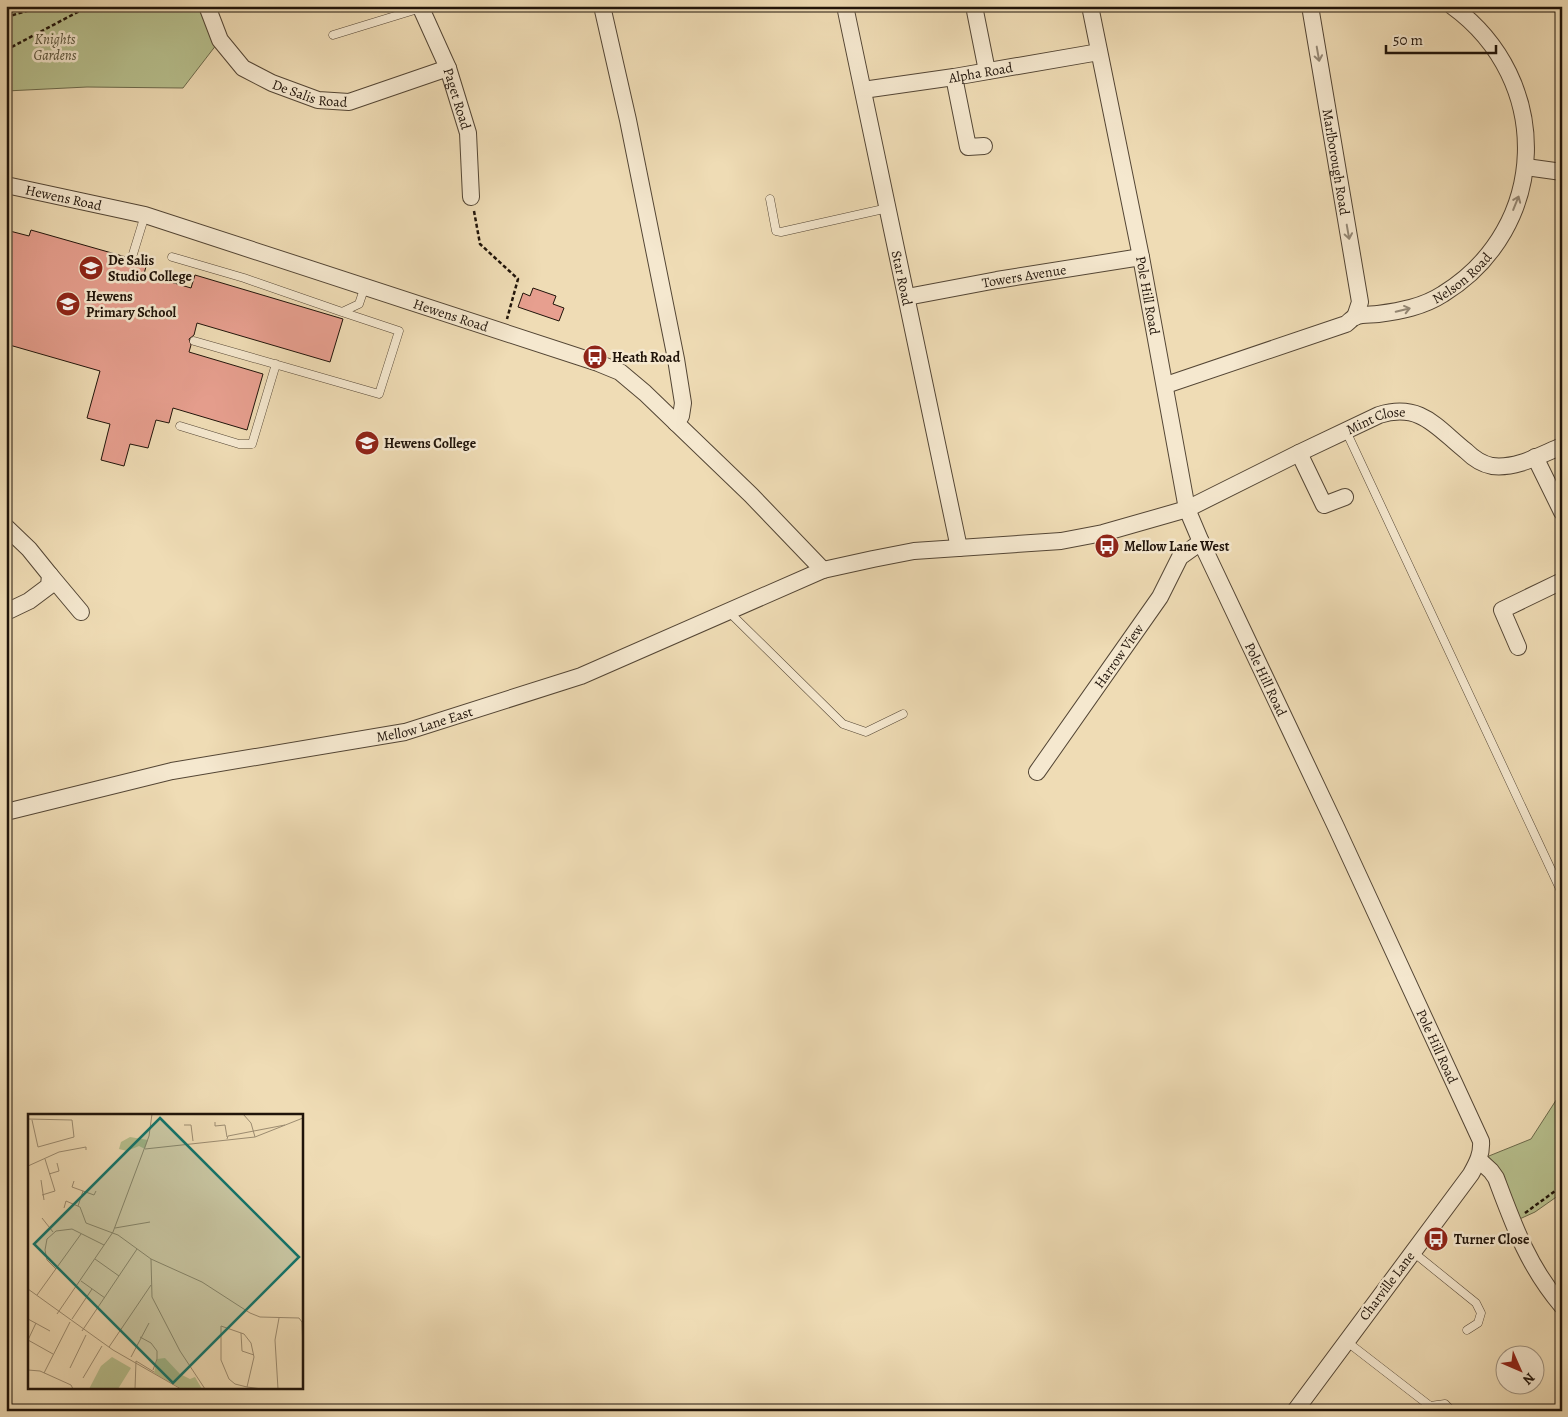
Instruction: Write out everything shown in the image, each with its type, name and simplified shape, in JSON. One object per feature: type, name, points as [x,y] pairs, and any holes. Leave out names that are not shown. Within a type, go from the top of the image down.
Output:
[{"type":"street","name":"De Salis Road","points":[[207,6],[220,40],[243,68],[272,83],[318,100],[349,102],[448,68]]},
{"type":"street","points":[[602,6],[628,120],[683,398],[681,416],[676,423]]},
{"type":"street","name":"Star Road","points":[[846,6],[959,548]]},
{"type":"street","points":[[974,6],[987,71]]},
{"type":"street","name":"Pole Hill Road","points":[[1090,6],[1166,385],[1187,509],[1476,1129],[1481,1147],[1478,1160]]},
{"type":"street","name":"Marlborough Road","points":[[1310,6],[1360,302],[1355,317]]},
{"type":"street","name":"Nelson Road","points":[[1166,385],[1346,324],[1355,317],[1390,313],[1424,304],[1441,296],[1470,275],[1496,244],[1508,224],[1521,192],[1527,152],[1524,117],[1514,83],[1498,54],[1470,21],[1452,6]]},
{"type":"street","name":"Paget Road","points":[[420,7],[448,68],[468,133],[472,197]]},
{"type":"street","name":"Alpha Road","points":[[863,90],[954,77],[1099,52]]},
{"type":"street","points":[[954,77],[968,148],[984,146]]},
{"type":"street","points":[[1526,167],[1562,172]]},
{"type":"street","name":"Hewens Road","points":[[6,185],[145,216],[365,286],[620,372],[635,384],[751,495],[823,570]]},
{"type":"street","name":"Towers Avenue","points":[[907,296],[1141,257]]},
{"type":"street","name":"Mint Close","points":[[1187,509],[1379,415],[1401,411],[1431,421],[1468,453],[1482,463],[1492,466],[1521,464],[1562,446]]},
{"type":"street","points":[[1299,453],[1324,505],[1345,496]]},
{"type":"street","points":[[1535,457],[1562,512]]},
{"type":"street","points":[[823,570],[873,558],[914,551],[1060,541],[1103,533],[1187,509]]},
{"type":"street","points":[[6,528],[29,549],[81,612]]},
{"type":"street","name":"Harrow View","points":[[1038,772],[1160,597],[1180,557],[1183,553],[1201,542]]},
{"type":"street","name":"Mellow Lane East","points":[[6,812],[172,771],[405,732],[581,676],[823,570]]},
{"type":"street","points":[[6,612],[29,601],[49,586],[50,575]]},
{"type":"street","points":[[1518,646],[1502,610],[1562,582]]},
{"type":"street","points":[[1478,1160],[1496,1178],[1527,1256],[1539,1276],[1562,1306]]},
{"type":"street","name":"Charville Lane","points":[[1295,1411],[1471,1174],[1478,1160]]},
{"type":"lane","points":[[334,35],[420,7]]},
{"type":"lane","points":[[770,199],[776,231],[782,232],[888,208]]},
{"type":"lane","points":[[133,254],[145,216]]},
{"type":"lane","points":[[172,257],[244,278],[399,331],[378,394],[194,341]]},
{"type":"lane","points":[[342,312],[359,304],[365,286]]},
{"type":"lane","points":[[180,426],[239,444],[252,444],[276,364]]},
{"type":"lane","points":[[1346,431],[1562,892]]},
{"type":"lane","points":[[730,612],[843,724],[866,732],[903,714]]},
{"type":"lane","points":[[1412,1252],[1476,1303],[1481,1313],[1478,1323],[1467,1330]]},
{"type":"lane","points":[[1346,1342],[1430,1406],[1445,1404],[1452,1411]]},
{"type":"path","points":[[6,17],[44,6]]},
{"type":"path","points":[[6,50],[89,6]]},
{"type":"path","points":[[472,197],[480,244],[518,279],[503,332]]},
{"type":"path","points":[[1513,1222],[1562,1186]]},
{"type":"green space","name":"Knights Gardens","points":[[6,6],[207,6],[220,40],[183,88],[87,87],[6,91]]},
{"type":"green space","points":[[1562,1091],[1562,1193],[1535,1212],[1513,1222],[1479,1160],[1531,1139]]},
{"type":"building","points":[[6,230],[29,236],[31,230],[147,263],[144,274],[191,288],[195,275],[343,319],[330,362],[197,323],[194,335],[189,339],[191,345],[189,352],[263,374],[247,430],[173,408],[169,423],[156,420],[148,448],[130,444],[124,466],[101,460],[110,424],[87,418],[100,371],[6,344]]},
{"type":"building","points":[[533,288],[556,296],[553,304],[564,308],[559,321],[518,307],[523,293],[530,296]]},
{"type":"place","name":"De Salis Studio College","points":[[91,268]]},
{"type":"place","name":"Hewens Primary School","points":[[68,304]]},
{"type":"place","name":"Heath Road","points":[[595,357]]},
{"type":"place","name":"Hewens College","points":[[367,443]]},
{"type":"place","name":"Mellow Lane West","points":[[1107,546]]},
{"type":"place","name":"Turner Close","points":[[1436,1239]]}]
